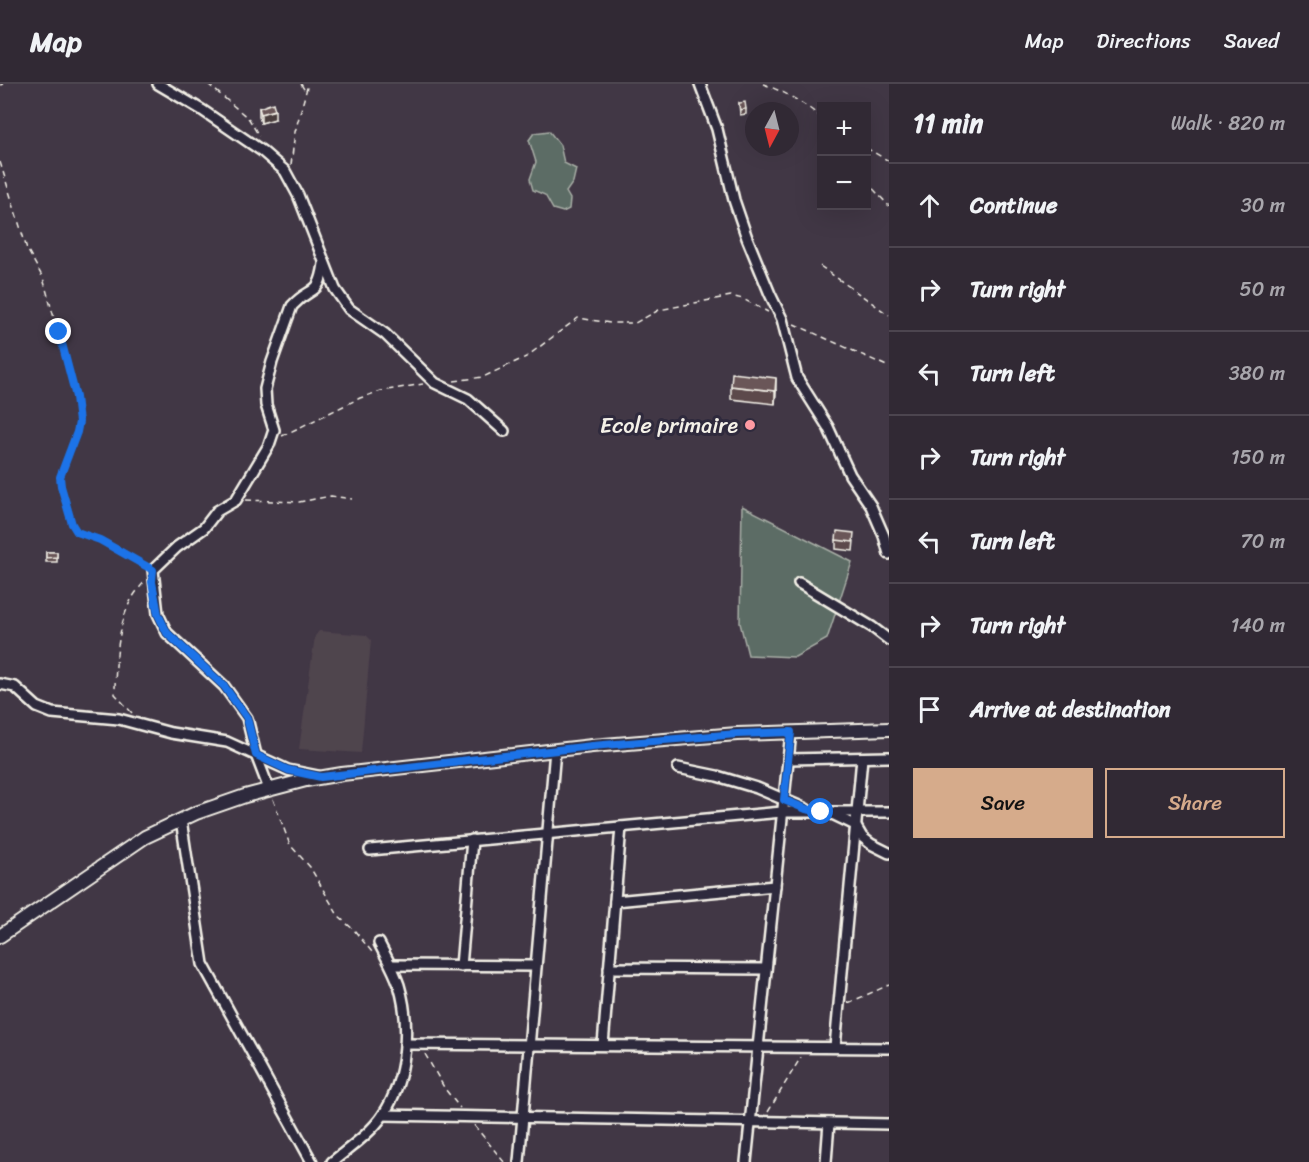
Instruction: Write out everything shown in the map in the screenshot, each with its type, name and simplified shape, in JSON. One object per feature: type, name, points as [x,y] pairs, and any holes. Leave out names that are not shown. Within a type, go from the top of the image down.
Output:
[{"type":"street","points":[[158,84],[202,110],[262,151],[285,171],[298,195],[335,289],[349,309],[385,334],[435,383],[468,399],[504,431]]},
{"type":"street","points":[[700,84],[717,129],[734,200],[747,238],[782,319],[797,378],[828,427],[850,475],[871,506],[889,554]]},
{"type":"street","points":[[269,789],[256,755],[247,718],[224,686],[167,633],[158,614],[152,582],[153,570],[204,528],[217,511],[236,500],[269,445],[274,430],[266,405],[265,389],[272,362],[292,306],[298,299],[317,288],[322,278],[324,264]]},
{"type":"street","points":[[799,583],[872,627],[889,640]]},
{"type":"street","points":[[0,684],[15,687],[37,707],[52,712],[119,719],[227,742],[288,770],[321,777]]},
{"type":"street","points":[[0,936],[136,842],[181,820],[269,789],[321,777],[555,750],[737,734],[889,729]]},
{"type":"street","points":[[746,1162],[791,732]]},
{"type":"street","points":[[519,1162],[555,750]]},
{"type":"street","points":[[788,759],[889,757]]},
{"type":"street","points":[[835,1047],[862,758]]},
{"type":"street","points":[[678,768],[717,776],[757,788],[806,809],[834,814],[855,825],[862,837],[889,853]]},
{"type":"street","points":[[370,850],[782,812],[889,812]]},
{"type":"street","points":[[181,820],[203,964],[312,1162]]},
{"type":"street","points":[[603,1045],[621,827]]},
{"type":"street","points":[[461,966],[472,840]]},
{"type":"street","points":[[615,901],[775,886]]},
{"type":"street","points":[[332,1162],[362,1137],[383,1115],[396,1089],[403,1062],[405,1023],[399,987],[391,965],[378,943]]},
{"type":"street","points":[[391,965],[536,966]]},
{"type":"street","points":[[609,968],[766,969]]},
{"type":"street","points":[[405,1044],[889,1048]]},
{"type":"street","points":[[383,1115],[889,1124]]},
{"type":"street","points":[[825,1162],[829,1123]]},
{"type":"path","points":[[208,84],[249,119],[261,139]]},
{"type":"path","points":[[302,84],[306,93]]},
{"type":"path","points":[[291,168],[295,132],[308,84]]},
{"type":"path","points":[[764,84],[809,107],[817,114]]},
{"type":"path","points":[[871,150],[889,160]]},
{"type":"path","points":[[0,162],[27,249],[43,278],[76,397],[79,422],[60,477],[72,524],[77,532],[100,540],[153,570],[131,600],[122,624],[115,680],[115,694],[122,704],[146,726]]},
{"type":"path","points":[[871,186],[889,206]]},
{"type":"path","points":[[820,266],[889,315]]},
{"type":"path","points":[[453,381],[483,377],[526,357],[578,318],[610,323],[635,323],[659,310],[731,296],[743,299],[889,367]]},
{"type":"path","points":[[269,445],[279,437],[360,398],[381,391],[435,383]]},
{"type":"path","points":[[236,500],[299,502],[331,496],[352,499]]},
{"type":"path","points":[[269,789],[290,845],[310,867],[339,917],[354,930],[376,957]]},
{"type":"path","points":[[848,1004],[889,985]]},
{"type":"path","points":[[419,1044],[445,1089],[504,1162]]},
{"type":"path","points":[[763,1121],[799,1060],[812,1047]]},
{"type":"shaded area","points":[[319,631],[366,635],[371,640],[361,753],[299,749],[315,636]]},
{"type":"green space","points":[[549,131],[560,145],[564,163],[576,169],[573,182],[566,192],[570,199],[569,209],[563,212],[553,209],[545,195],[533,190],[530,179],[536,162],[529,140],[534,133]]},
{"type":"green space","points":[[742,506],[852,562],[827,639],[795,657],[748,655],[740,623]]},
{"type":"building","points":[[745,102],[745,109],[740,110],[739,103]]},
{"type":"building","points":[[273,103],[275,110],[261,114],[259,108]]},
{"type":"building","points":[[732,373],[776,378],[775,391],[731,386]]},
{"type":"building","points":[[837,531],[854,533],[853,542],[836,540]]},
{"type":"building","points":[[46,552],[57,552],[57,557],[46,558]]},
{"type":"place","name":"Ecole primaire","points":[[750,425]]},
{"type":"route","points":[[59,332],[76,397],[79,422],[60,477],[72,524],[77,532],[100,540],[153,570],[152,582],[158,614],[167,633],[224,686],[247,718],[256,755],[288,770],[321,777],[592,746],[791,732],[784,800],[821,812]]}]
